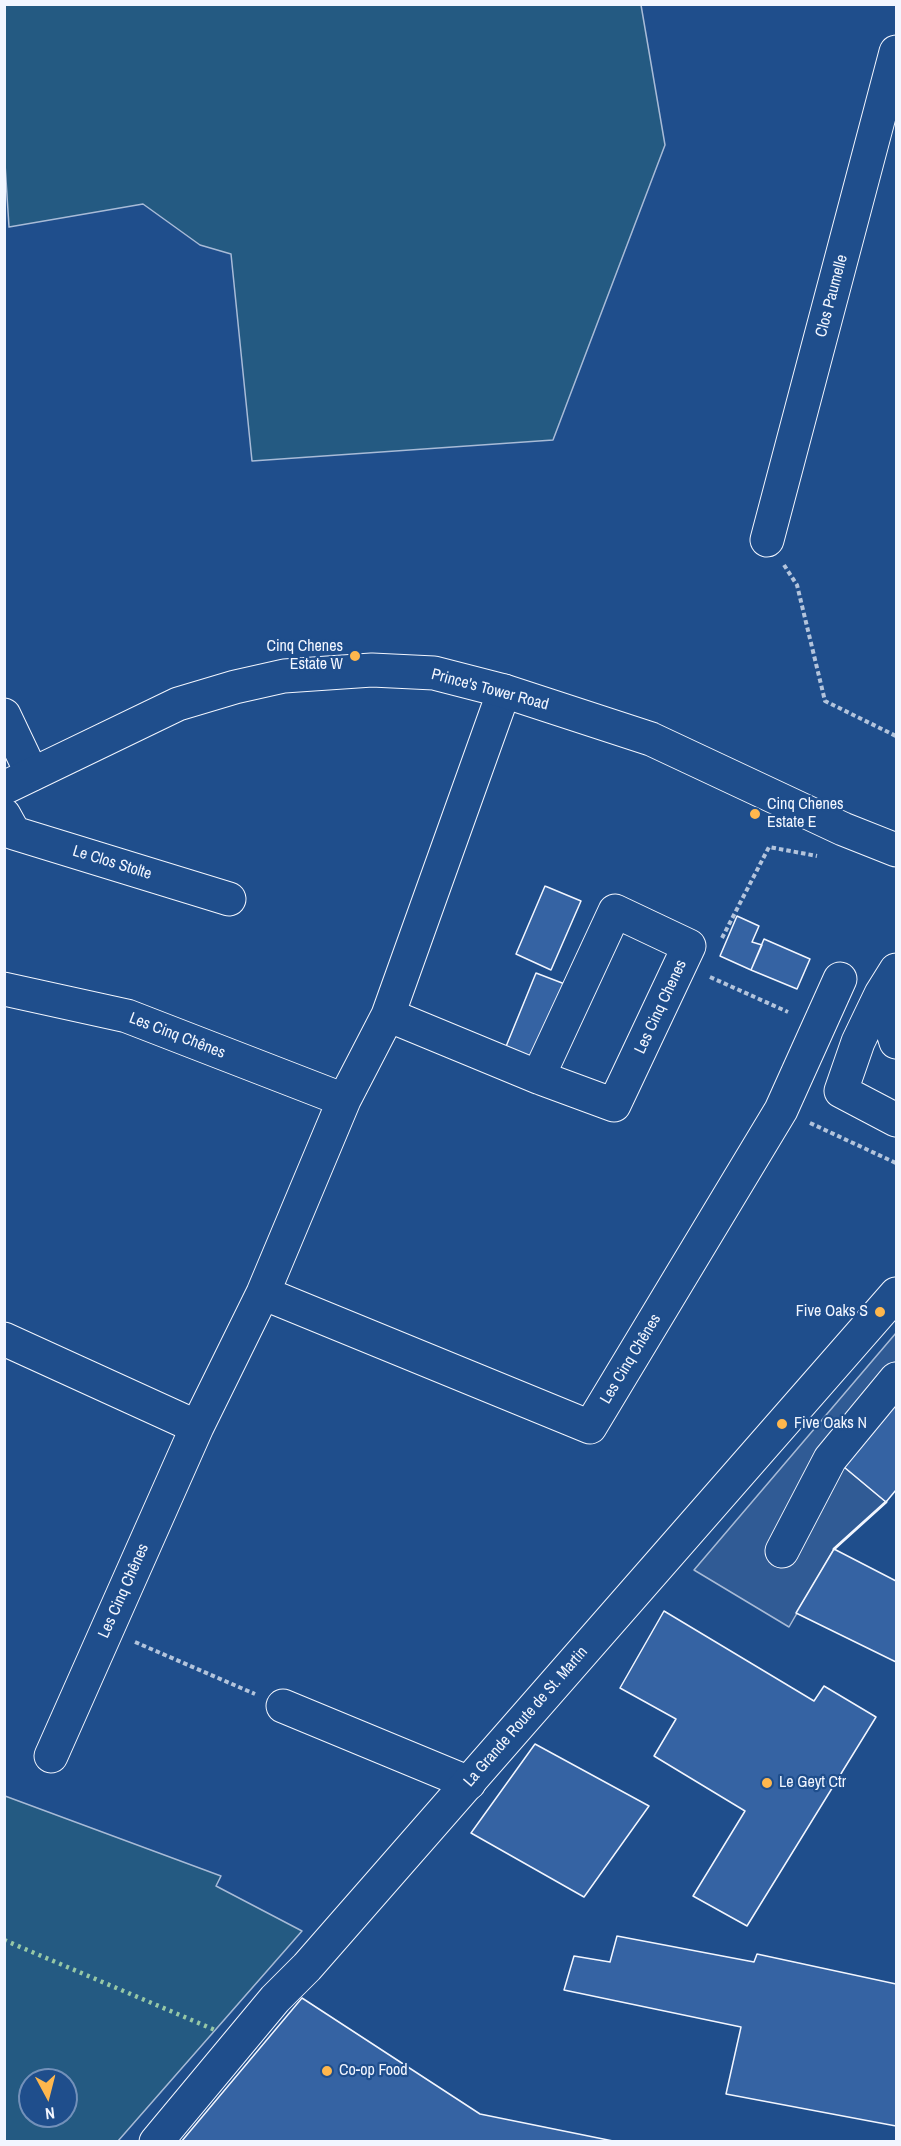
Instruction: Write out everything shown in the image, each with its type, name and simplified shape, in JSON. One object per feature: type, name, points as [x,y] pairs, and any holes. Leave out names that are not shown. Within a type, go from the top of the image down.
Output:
[{"type":"street","name":"Clos Paumelle","points":[[767,540],[897,52]]},
{"type":"street","name":"Prince's Tower Road","points":[[18,781],[178,704],[235,687],[284,676],[372,670],[434,673],[504,691],[651,739],[843,829],[897,850]]},
{"type":"street","points":[[388,1015],[504,691]]},
{"type":"street","points":[[4,715],[18,781]]},
{"type":"street","name":"Le Clos Stolte","points":[[4,815],[14,833],[229,899]]},
{"type":"street","name":"Les Cinq Chenes","points":[[388,1015],[538,1077],[614,1105],[685,955],[615,910],[538,1077]]},
{"type":"street","name":"Les Cinq Chênes","points":[[263,1293],[590,1427],[781,1110],[840,980]]},
{"type":"street","points":[[889,982],[897,1042]]},
{"type":"street","points":[[889,982],[858,1042],[841,1090],[897,1120]]},
{"type":"street","name":"Les Cinq Chênes","points":[[4,989],[128,1016],[345,1100]]},
{"type":"street","name":"Les Cinq Chênes","points":[[51,1756],[197,1427],[263,1293],[345,1100],[388,1015]]},
{"type":"street","name":"La Grande Route de St. Martin","points":[[156,2142],[275,1999],[307,1967],[897,1294]]},
{"type":"street","points":[[4,1339],[197,1427]]},
{"type":"street","points":[[782,1551],[830,1459],[897,1379]]},
{"type":"street","points":[[283,1706],[469,1783]]},
{"type":"path","points":[[767,540],[797,585],[825,702],[897,736]]},
{"type":"path","points":[[685,955],[722,938],[769,847],[834,859],[843,829]]},
{"type":"path","points":[[685,955],[819,1026]]},
{"type":"path","points":[[781,1110],[897,1163]]},
{"type":"path","points":[[107,1630],[283,1706]]},
{"type":"shaded area","points":[[4,5],[641,5],[665,145],[553,440],[252,461],[231,254],[200,245],[143,204],[9,227],[4,148]]},
{"type":"shaded area","points":[[896,1333],[896,1398],[838,1462],[886,1502],[834,1549],[789,1627],[694,1570]]},
{"type":"shaded area","points":[[5,1796],[221,1876],[216,1886],[302,1931],[118,2141],[5,2141]]},
{"type":"building","points":[[545,886],[581,901],[551,970],[516,954]]},
{"type":"building","points":[[737,916],[759,926],[752,942],[762,945],[751,970],[720,956]]},
{"type":"building","points":[[764,939],[810,959],[797,989],[751,970]]},
{"type":"building","points":[[536,973],[570,986],[538,1062],[505,1049]]},
{"type":"building","points":[[896,1398],[896,1490],[886,1502],[838,1462]]},
{"type":"building","points":[[834,1549],[896,1581],[896,1662],[796,1613]]},
{"type":"building","name":"Le Geyt Ctr","points":[[664,1611],[814,1701],[824,1686],[876,1717],[747,1926],[693,1896],[745,1811],[654,1756],[676,1719],[620,1688]]},
{"type":"building","points":[[535,1744],[649,1806],[584,1897],[471,1833]]},
{"type":"building","points":[[617,1936],[754,1962],[757,1954],[896,1984],[896,2126],[726,2094],[741,2027],[564,1990],[574,1956],[610,1962]]},
{"type":"building","name":"Co-op Food","points":[[302,1998],[480,2114],[618,2142],[181,2142]]},
{"type":"hedge","points":[[4,1940],[215,2030]]},
{"type":"wall","points":[[834,1549],[886,1502]]},
{"type":"place","name":"Cinq Chenes Estate W","points":[[355,656]]},
{"type":"place","name":"Cinq Chenes Estate E","points":[[755,814]]},
{"type":"place","name":"Five Oaks S","points":[[880,1312]]},
{"type":"place","name":"Five Oaks N","points":[[782,1424]]},
{"type":"place","name":"Le Geyt Ctr","points":[[767,1783]]},
{"type":"place","name":"Co-op Food","points":[[327,2071]]}]
